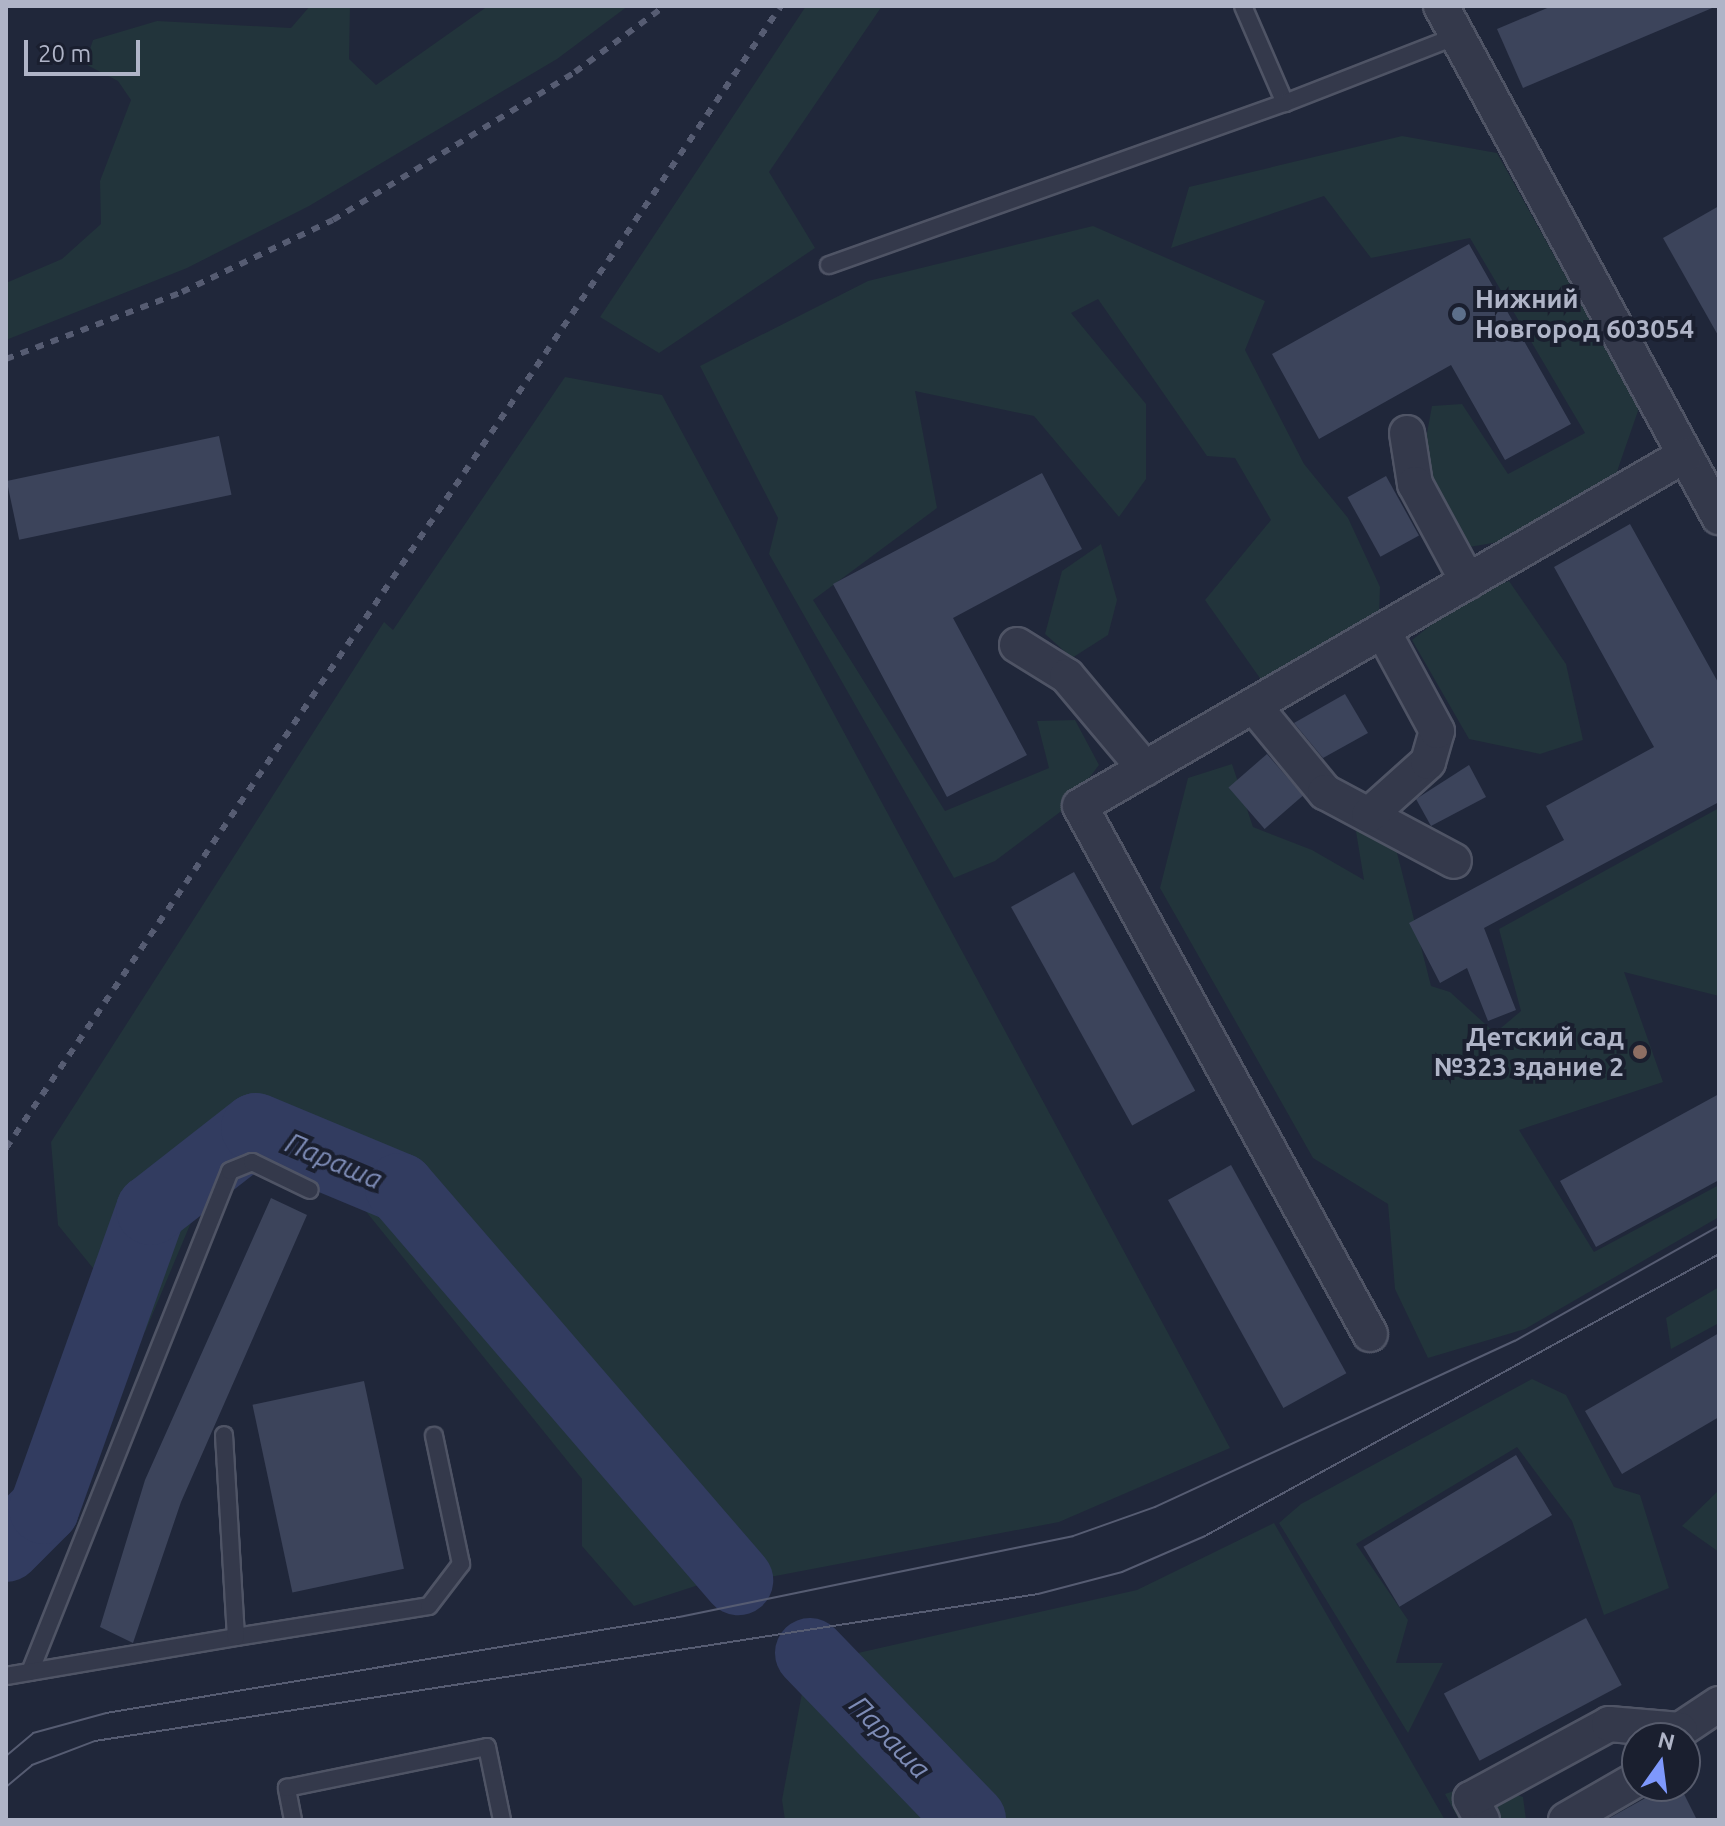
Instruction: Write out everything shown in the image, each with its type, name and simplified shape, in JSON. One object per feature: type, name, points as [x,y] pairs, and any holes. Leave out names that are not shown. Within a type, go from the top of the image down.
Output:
[{"type":"street","points":[[1441,6],[1719,517]]},
{"type":"street","points":[[1407,433],[1415,484],[1468,582]]},
{"type":"street","points":[[1370,1334],[1080,806],[1685,455]]},
{"type":"street","points":[[1369,815],[1428,762],[1437,731],[1383,631]]},
{"type":"street","points":[[1017,645],[1067,676],[1145,769]]},
{"type":"street","points":[[1254,706],[1325,792],[1454,861]]},
{"type":"street","points":[[1694,1722],[1719,1704]]},
{"type":"street","points":[[1482,1820],[1471,1799],[1609,1724],[1621,1726]]},
{"type":"street","points":[[1566,1820],[1621,1788]]},
{"type":"lane","points":[[1243,6],[1285,103]]},
{"type":"lane","points":[[829,265],[1285,103],[1457,36]]},
{"type":"lane","points":[[30,1672],[230,1171],[252,1162],[310,1190]]},
{"type":"lane","points":[[224,1435],[236,1637]]},
{"type":"lane","points":[[6,1676],[429,1606],[461,1564],[434,1436]]},
{"type":"lane","points":[[293,1820],[287,1788],[487,1747],[502,1820]]},
{"type":"shaded area","points":[[310,6],[350,6],[349,59],[376,85],[488,6],[628,6],[557,59],[309,206],[187,268],[6,340],[6,283],[62,259],[101,224],[100,181],[131,100],[118,81],[85,64],[93,40],[157,21],[291,28]]},
{"type":"shaded area","points":[[806,6],[882,6],[769,172],[815,248],[659,353],[600,317]]},
{"type":"shaded area","points":[[1402,136],[1497,153],[1639,408],[1613,483],[1504,541],[1458,549],[1420,471],[1432,406],[1462,404],[1508,474],[1585,433],[1470,238],[1371,258],[1324,196],[1171,248],[1189,187]]},
{"type":"shaded area","points":[[1093,226],[1265,301],[1245,350],[1304,464],[1348,518],[1380,587],[1379,616],[1264,684],[1205,600],[1271,520],[1235,458],[1207,456],[1098,299],[1071,313],[1146,404],[1146,479],[1119,517],[1034,416],[915,391],[937,508],[813,600],[945,811],[1049,768],[1037,721],[1075,720],[1099,765],[1068,806],[995,861],[954,878],[769,554],[778,518],[700,366],[868,281]]},
{"type":"shaded area","points":[[565,377],[662,395],[1230,1448],[1059,1522],[770,1577],[760,1565],[634,1606],[582,1546],[582,1479],[360,1204],[257,1146],[208,1182],[145,1332],[58,1225],[51,1142],[384,622],[393,630]]},
{"type":"shaded area","points":[[1101,544],[1117,600],[1108,635],[1072,658],[1045,634],[1062,571]]},
{"type":"shaded area","points":[[1509,581],[1566,664],[1583,740],[1540,754],[1469,739],[1412,640],[1466,597]]},
{"type":"shaded area","points":[[1232,764],[1253,827],[1312,850],[1364,880],[1351,801],[1381,790],[1431,986],[1450,992],[1495,1033],[1521,1011],[1499,929],[1719,808],[1719,996],[1624,972],[1663,1082],[1519,1130],[1594,1252],[1719,1185],[1719,1217],[1525,1329],[1428,1358],[1395,1289],[1388,1204],[1313,1158],[1160,888],[1188,778]]},
{"type":"shaded area","points":[[1719,1287],[1719,1323],[1671,1349],[1666,1318]]},
{"type":"shaded area","points":[[1532,1379],[1566,1395],[1614,1487],[1640,1495],[1669,1588],[1604,1615],[1572,1521],[1517,1447],[1356,1544],[1408,1620],[1396,1663],[1443,1663],[1408,1733],[1279,1523],[1301,1504]]},
{"type":"shaded area","points":[[1719,1490],[1719,1552],[1682,1526]]},
{"type":"shaded area","points":[[1274,1523],[1445,1820],[977,1820],[839,1676],[849,1655],[1137,1590]]},
{"type":"shaded area","points":[[808,1661],[960,1820],[785,1820],[782,1800]]},
{"type":"shaded area","points":[[1481,1782],[1523,1797],[1526,1820],[1459,1820],[1445,1794]]},
{"type":"building","points":[[1552,6],[1717,6],[1523,88],[1497,29]]},
{"type":"building","points":[[1719,206],[1719,337],[1663,238]]},
{"type":"building","points":[[1469,244],[1571,424],[1505,460],[1451,365],[1319,439],[1272,354]]},
{"type":"building","points":[[219,436],[231,495],[19,540],[7,481]]},
{"type":"building","points":[[1042,473],[1082,549],[953,618],[1027,755],[947,797],[833,584]]},
{"type":"building","points":[[1386,476],[1419,535],[1380,557],[1348,497]]},
{"type":"building","points":[[1630,524],[1719,684],[1719,802],[1484,928],[1516,1010],[1488,1021],[1467,968],[1440,983],[1409,923],[1564,840],[1546,806],[1654,747],[1554,567]]},
{"type":"building","points":[[1345,694],[1368,733],[1323,758],[1294,723]]},
{"type":"building","points":[[1267,754],[1303,796],[1265,829],[1229,787]]},
{"type":"building","points":[[1469,765],[1486,797],[1431,826],[1416,799]]},
{"type":"building","points":[[1074,872],[1195,1091],[1132,1126],[1011,907]]},
{"type":"building","points":[[1719,1094],[1719,1180],[1596,1247],[1560,1181]]},
{"type":"building","points":[[1231,1165],[1346,1373],[1283,1408],[1168,1200]]},
{"type":"building","points":[[271,1198],[307,1215],[181,1502],[133,1643],[100,1627],[145,1480]]},
{"type":"building","points":[[1719,1333],[1719,1417],[1622,1474],[1585,1411]]},
{"type":"building","points":[[364,1381],[404,1569],[292,1593],[252,1405]]},
{"type":"building","points":[[1516,1455],[1552,1515],[1399,1607],[1363,1547]]},
{"type":"building","points":[[1586,1618],[1622,1685],[1480,1761],[1444,1694]]},
{"type":"building","points":[[1638,1802],[1688,1802],[1697,1820],[1606,1820]]},
{"type":"waterway","name":"Параша","points":[[6,1547],[44,1509],[151,1210],[256,1128],[400,1188],[738,1580]]},
{"type":"waterway","name":"Параша","points":[[810,1653],[971,1820]]},
{"type":"tram line","points":[[6,1756],[33,1733],[106,1713],[679,1617],[1073,1536],[1155,1507],[1515,1341],[1719,1226]]},
{"type":"tram line","points":[[6,1787],[32,1765],[95,1741],[1038,1594],[1122,1572],[1205,1536],[1719,1254]]},
{"type":"railway","points":[[6,359],[182,292],[333,220],[575,72],[665,6]]},
{"type":"railway","points":[[6,1148],[781,6]]},
{"type":"place","name":"Нижний Новгород 603054","points":[[1459,314]]},
{"type":"place","name":"Детский сад №323 здание 2","points":[[1640,1052]]}]
